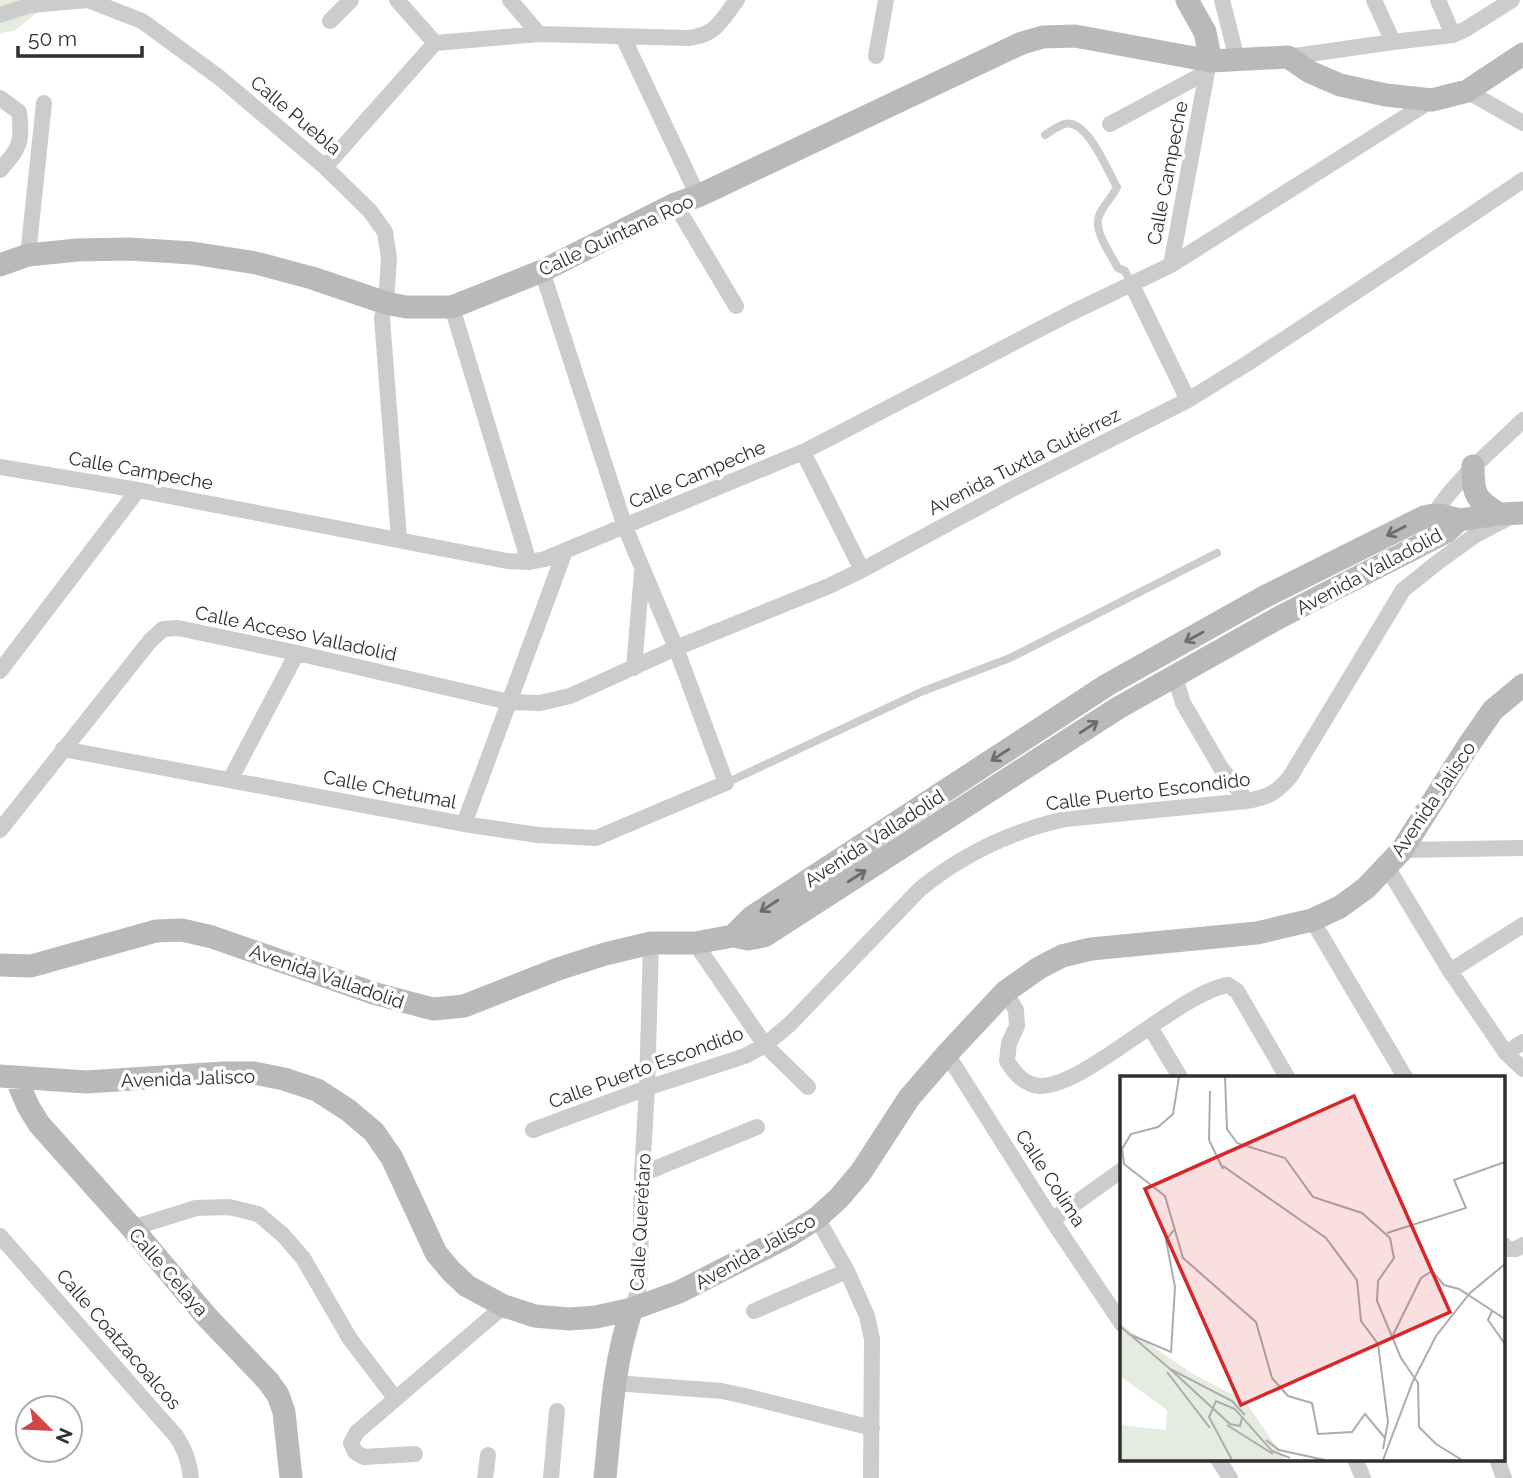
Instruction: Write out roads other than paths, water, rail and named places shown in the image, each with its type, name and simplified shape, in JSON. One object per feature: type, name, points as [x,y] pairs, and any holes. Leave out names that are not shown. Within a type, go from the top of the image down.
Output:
[{"type":"street","name":"Calle Puebla","points":[[0,15],[30,3],[89,0],[142,21],[220,78],[325,167],[370,211],[385,232],[389,258],[386,303],[382,318],[399,539]]},
{"type":"street","points":[[330,21],[351,0]]},
{"type":"street","points":[[397,0],[435,43]]},
{"type":"street","points":[[510,0],[539,34]]},
{"type":"street","points":[[325,167],[435,43],[539,34],[704,37],[716,28],[737,0]]},
{"type":"street","points":[[876,56],[886,0]]},
{"type":"street","points":[[1111,124],[1209,66],[1205,32],[1187,0]]},
{"type":"street","points":[[1222,0],[1237,59]]},
{"type":"street","points":[[1374,0],[1392,42]]},
{"type":"street","points":[[1438,0],[1453,35]]},
{"type":"street","points":[[1288,57],[1453,35],[1512,0]]},
{"type":"street","name":"Calle Quintana Roo","points":[[0,265],[28,255],[77,250],[129,248],[192,253],[256,263],[312,278],[386,303],[407,307],[453,307],[542,271],[675,204],[698,196],[1022,43],[1043,37],[1075,36],[1209,66],[1237,59],[1288,57]]},
{"type":"street","points":[[623,37],[698,196]]},
{"type":"street","points":[[1171,265],[1432,100],[1467,91],[1523,54]]},
{"type":"street","points":[[1288,57],[1310,72],[1340,85],[1386,95],[1432,100]]},
{"type":"street","name":"Calle Campeche","points":[[0,467],[138,490],[506,561],[529,562],[545,559],[803,452],[1069,314],[1171,265],[1209,66]]},
{"type":"street","points":[[1467,91],[1523,123]]},
{"type":"street","points":[[0,98],[19,112],[22,134],[14,155],[0,170]]},
{"type":"street","points":[[28,255],[44,103]]},
{"type":"street","name":"Avenida Tuxtla Gutiérrez","points":[[509,702],[540,703],[570,696],[862,570],[1016,487],[1188,400],[1352,295],[1523,180]]},
{"type":"street","points":[[675,204],[736,306]]},
{"type":"street","points":[[464,824],[538,835],[596,838],[726,782],[676,648],[625,527],[542,271]]},
{"type":"street","points":[[1132,285],[1188,400]]},
{"type":"street","points":[[453,307],[529,562]]},
{"type":"street","points":[[1434,514],[1473,466],[1523,420]]},
{"type":"street","points":[[803,452],[862,570]]},
{"type":"street","points":[[1473,466],[1473,484],[1482,503],[1513,513]]},
{"type":"street","points":[[0,671],[138,490]]},
{"type":"street","points":[[1459,520],[1513,513]]},
{"type":"street","name":"Calle Puerto Escondido","points":[[533,1130],[745,1056],[765,1045],[790,1024],[920,889],[962,858],[1012,834],[1036,825],[1065,819],[1247,801],[1264,798],[1278,790],[1290,777],[1403,590],[1474,536],[1513,513]]},
{"type":"street","name":"Avenida Valladolid","points":[[733,936],[752,917],[1107,685],[1264,597],[1424,517],[1434,514],[1459,520]]},
{"type":"street","name":"Avenida Valladolid","points":[[0,965],[32,965],[156,931],[182,930],[212,937],[373,993],[433,1009],[464,1006],[570,965],[651,943],[695,943],[733,936],[748,939],[764,936],[1107,716],[1278,618],[1446,531],[1459,520]]},
{"type":"street","name":"Calle Chetumal","points":[[63,749],[464,824],[565,551]]},
{"type":"street","points":[[634,668],[642,569]]},
{"type":"street","name":"Calle Acceso Valladolid","points":[[0,830],[150,641],[163,629],[178,628],[297,653],[509,702]]},
{"type":"street","points":[[230,780],[297,653]]},
{"type":"street","points":[[1175,677],[1183,703],[1221,768],[1247,801]]},
{"type":"street","name":"Avenida Jalisco","points":[[8,1077],[86,1082],[254,1073],[317,1090],[348,1110],[374,1132],[392,1158],[436,1253],[467,1286],[504,1306],[535,1316],[569,1319],[596,1317],[632,1308],[679,1292],[787,1237],[817,1218],[861,1172],[909,1098],[947,1054],[1004,992],[1038,968],[1062,956],[1091,949],[1258,933],[1312,920],[1349,901],[1394,859],[1493,710],[1523,685]]},
{"type":"street","points":[[1523,848],[1394,859],[1450,971],[1506,1053],[1523,1069]]},
{"type":"street","points":[[1312,920],[1404,1076]]},
{"type":"street","points":[[1450,971],[1523,925]]},
{"type":"street","name":"Calle Querétaro","points":[[605,1478],[620,1348],[638,1292],[640,1275],[651,943]]},
{"type":"street","points":[[695,943],[765,1045],[808,1087]]},
{"type":"street","points":[[1004,992],[1016,1010],[1017,1026],[1009,1043],[1007,1061],[1017,1076],[1035,1086],[1057,1084],[1077,1074],[1183,1004],[1216,987],[1228,985],[1237,991],[1286,1076]]},
{"type":"street","points":[[1150,1027],[1179,1076]]},
{"type":"street","points":[[1506,1053],[1523,1042]]},
{"type":"street","name":"Calle Colima","points":[[947,1054],[1052,1220],[1120,1321]]},
{"type":"street","name":"Calle Celaya","points":[[8,1077],[39,1124],[278,1395],[284,1412],[291,1478]]},
{"type":"street","points":[[642,1174],[757,1127]]},
{"type":"street","points":[[1052,1220],[1120,1171]]},
{"type":"street","points":[[132,1228],[196,1208],[229,1207],[258,1214],[283,1235],[303,1258],[351,1339],[395,1398]]},
{"type":"street","points":[[817,1218],[867,1316],[872,1339],[871,1478]]},
{"type":"street","name":"Calle Coatzacoalcos","points":[[0,1236],[176,1436],[185,1449],[191,1478]]},
{"type":"street","points":[[1506,1248],[1516,1249],[1523,1245]]},
{"type":"street","points":[[754,1311],[846,1271]]},
{"type":"street","points":[[1108,1302],[1120,1294]]},
{"type":"street","points":[[415,1454],[364,1457],[355,1452],[351,1443],[357,1432],[504,1306]]},
{"type":"street","points":[[614,1383],[722,1391],[872,1428]]},
{"type":"street","points":[[551,1477],[557,1410]]},
{"type":"street","points":[[485,1478],[488,1455]]},
{"type":"street","points":[[1219,1460],[1230,1478]]},
{"type":"street","points":[[1355,1460],[1363,1478]]},
{"type":"street","points":[[1497,1460],[1504,1478]]},
{"type":"lane","points":[[1045,135],[1064,124],[1072,124],[1088,134],[1117,187],[1098,217],[1097,229],[1118,268],[1125,271],[1132,285]]},
{"type":"lane","points":[[726,782],[921,692],[1010,658],[1217,553]]}]
